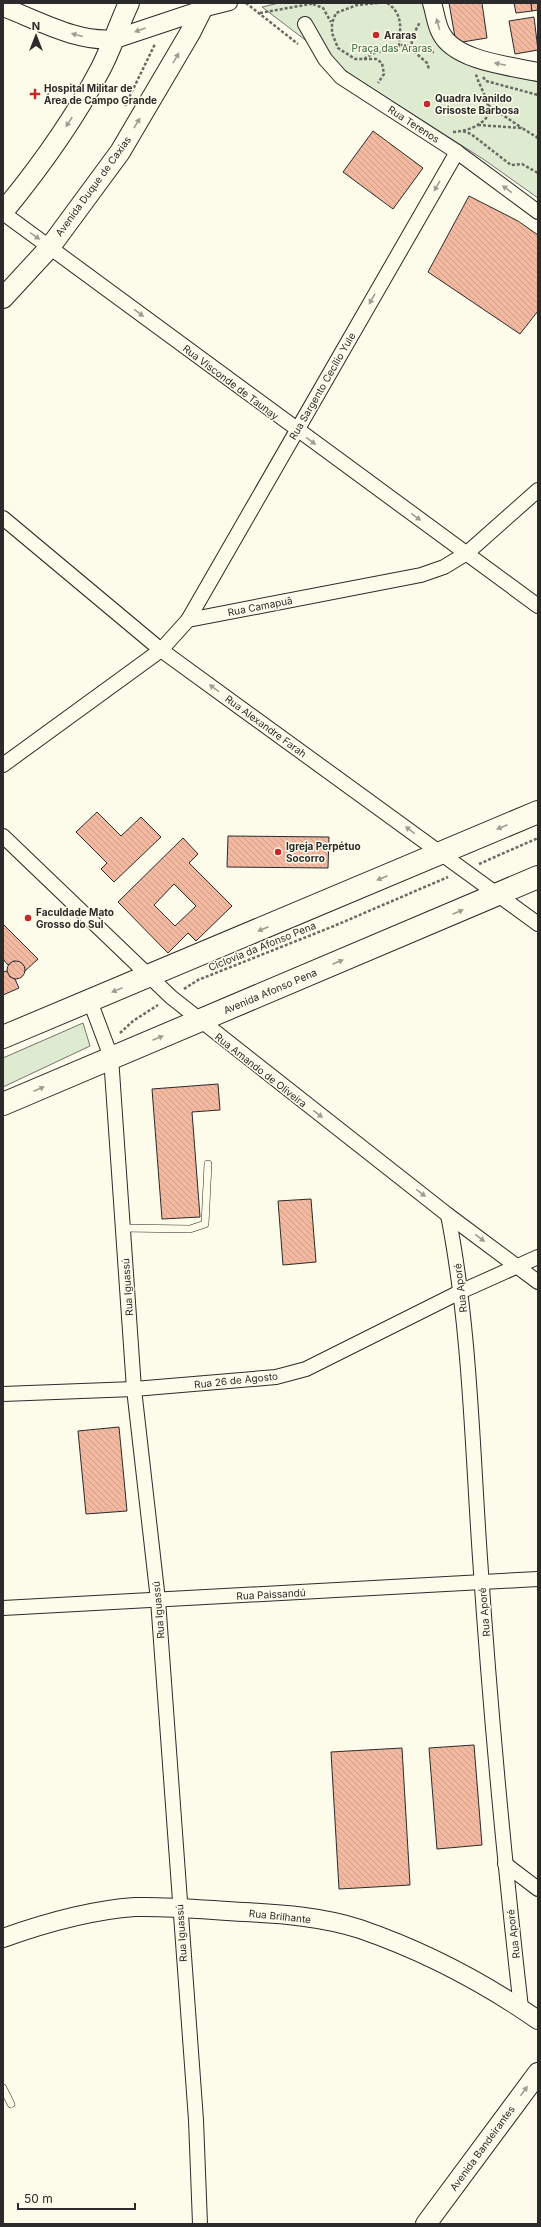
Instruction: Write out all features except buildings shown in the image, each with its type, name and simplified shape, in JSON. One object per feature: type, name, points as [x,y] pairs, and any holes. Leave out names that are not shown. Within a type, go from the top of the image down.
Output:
[{"type":"main road","points":[[3,213],[40,167],[73,116],[115,40],[129,3]]},
{"type":"main road","name":"Avenida Duque de Caxias","points":[[3,298],[50,246],[120,152],[190,34],[203,6]]},
{"type":"main road","points":[[3,1037],[538,812]]},
{"type":"main road","name":"Avenida Afonso Pena","points":[[3,1104],[110,1051],[199,1021],[538,878]]},
{"type":"main road","name":"Avenida Bandeirantes","points":[[426,2224],[538,2073]]},
{"type":"street","points":[[3,7],[71,34],[100,41],[115,40],[203,6],[230,3]]},
{"type":"street","points":[[432,3],[441,32],[444,48],[538,72]]},
{"type":"street","name":"Rua Terenos","points":[[305,24],[325,60],[341,77],[457,152],[538,212]]},
{"type":"street","name":"Rua Sargento Cecílio Yule","points":[[188,620],[457,152]]},
{"type":"street","name":"Rua Visconde de Taunay","points":[[3,213],[50,246],[296,431],[467,553],[538,606]]},
{"type":"street","name":"Rua Camapuã","points":[[188,620],[421,575],[444,567],[467,553],[538,490]]},
{"type":"street","name":"Rua Alexandre Farah","points":[[3,518],[161,650],[538,924]]},
{"type":"street","points":[[3,765],[161,650],[188,620]]},
{"type":"street","name":"Rua Amando de Oliveira","points":[[3,836],[150,976],[170,998],[448,1215],[538,1282]]},
{"type":"street","name":"Rua Iguassú","points":[[90,1001],[110,1051],[134,1389],[158,1600],[179,1908],[196,2120],[200,2224]]},
{"type":"street","name":"Rua Aporé","points":[[448,1215],[462,1291],[482,1582],[505,1864],[521,2008]]},
{"type":"street","name":"Rua 26 de Agosto","points":[[3,1394],[134,1389],[276,1377],[306,1369],[462,1291],[538,1258]]},
{"type":"street","name":"Rua Paissandú","points":[[3,1608],[538,1579]]},
{"type":"street","points":[[505,1864],[538,1888]]},
{"type":"street","name":"Rua Brilhante","points":[[3,1938],[34,1927],[84,1915],[134,1907],[298,1915],[360,1929],[466,1974],[538,2020]]},
{"type":"lane","points":[[123,1228],[190,1229],[205,1224],[208,1164]]},
{"type":"lane","points":[[3,2088],[11,2104]]},
{"type":"path","points":[[246,3],[300,45]]},
{"type":"path","points":[[259,13],[316,3]]},
{"type":"path","points":[[378,3],[358,4],[336,13],[332,22],[332,33],[338,48],[355,59],[376,59],[382,63],[384,74],[378,84]]},
{"type":"path","points":[[387,3],[396,12],[402,25],[399,46]]},
{"type":"path","points":[[311,4],[322,8],[332,22]]},
{"type":"path","points":[[364,59],[374,53],[394,49],[404,45],[411,39],[422,18]]},
{"type":"path","points":[[124,107],[165,21]]},
{"type":"path","points":[[411,39],[415,50],[427,63],[429,69]]},
{"type":"path","points":[[404,45],[415,50],[444,48]]},
{"type":"path","points":[[446,132],[462,130],[478,125],[487,119],[489,114],[488,104],[475,70]]},
{"type":"path","points":[[488,104],[538,138]]},
{"type":"path","points":[[478,125],[522,128]]},
{"type":"path","points":[[462,130],[471,134],[511,165],[522,164],[538,173]]},
{"type":"path","name":"Ciclovia da Afonso Pena","points":[[110,1051],[132,1021],[198,980],[334,926],[538,838]]},
{"type":"green space","name":"Praça das Araras","points":[[279,3],[426,3],[434,32],[484,69],[538,82],[538,198],[483,159],[350,74],[262,7]]},
{"type":"green space","points":[[83,1023],[90,1046],[3,1087],[3,1058]]},
{"type":"place","name":"Araras","points":[[376,35]]},
{"type":"place","name":"Hospital Militar de Área de Campo Grande","points":[[35,94]]},
{"type":"place","name":"Quadra Ivanildo Grisoste Barbosa","points":[[427,104]]},
{"type":"place","name":"Igreja Perpétuo Socorro","points":[[278,852]]},
{"type":"place","name":"Faculdade Mato Grosso do Sul","points":[[28,918]]}]
